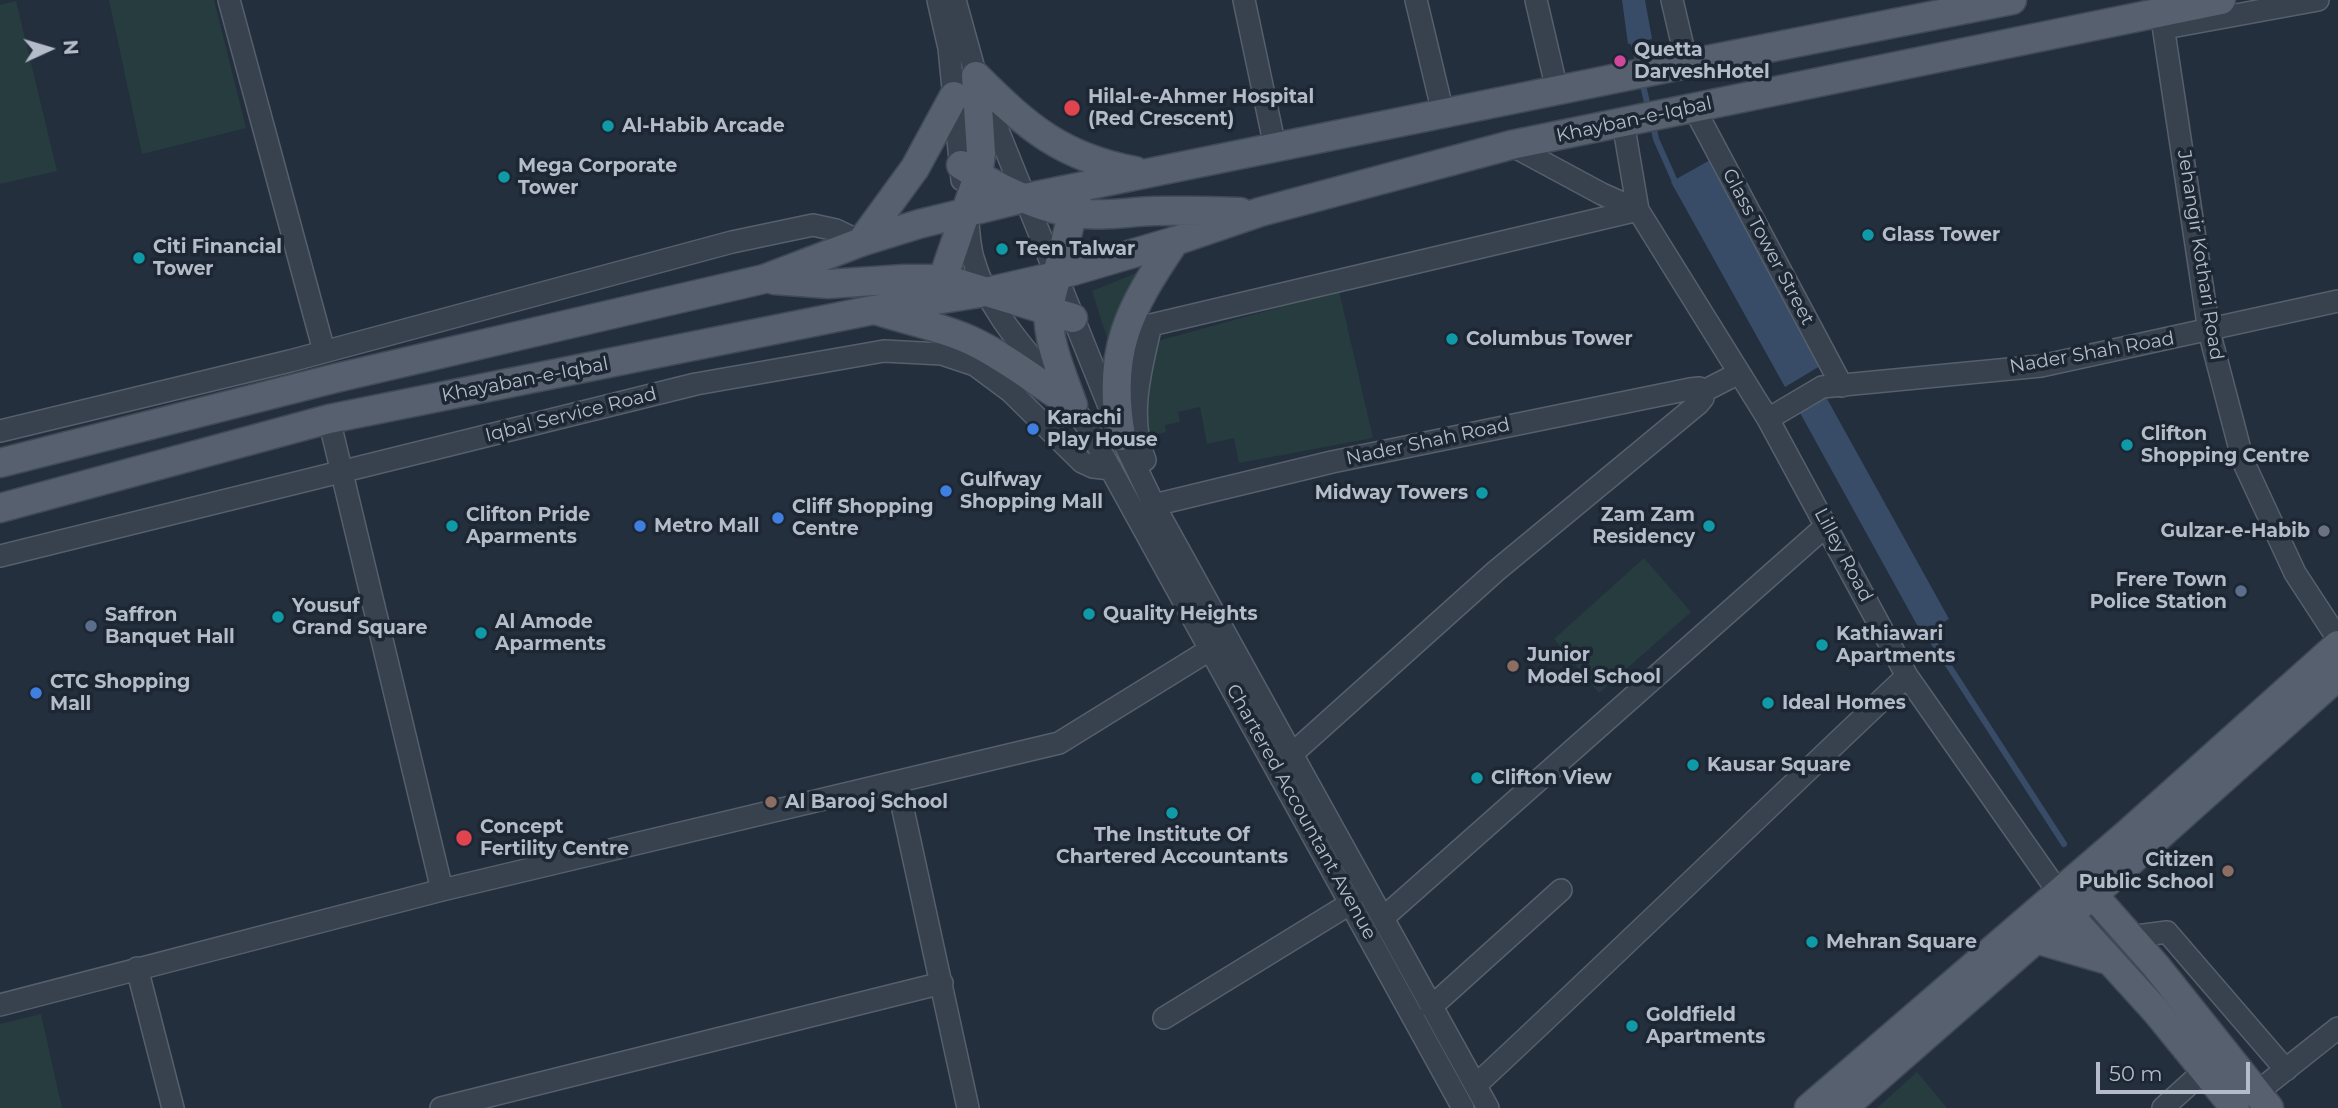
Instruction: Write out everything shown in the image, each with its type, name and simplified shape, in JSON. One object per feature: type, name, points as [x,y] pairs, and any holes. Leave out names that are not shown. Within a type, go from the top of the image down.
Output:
[{"type":"main road","points":[[0,463],[336,378],[764,279],[860,242],[1026,198],[1076,200],[1145,173],[2012,0]]},
{"type":"main road","name":"Khayban-e-Iqbal","points":[[1056,276],[1175,241],[1260,212],[1511,145],[2163,20],[2221,0]]},
{"type":"main road","points":[[764,279],[828,284],[904,279],[940,289],[966,213],[969,171],[981,153],[976,76]]},
{"type":"main road","points":[[976,76],[1027,125],[1061,146],[1085,159],[1145,173]]},
{"type":"main road","points":[[860,242],[915,168],[954,96]]},
{"type":"main road","points":[[969,171],[1026,198]]},
{"type":"main road","points":[[1076,200],[1096,215],[1157,211],[1260,212]]},
{"type":"main road","points":[[1060,314],[1056,276],[1076,200]]},
{"type":"main road","points":[[1121,436],[1115,403],[1115,378],[1124,333],[1131,312],[1175,241]]},
{"type":"main road","name":"Khayaban-e-Iqbal","points":[[0,508],[329,419],[873,310],[940,289],[986,292],[1056,276]]},
{"type":"main road","points":[[986,292],[1060,314]]},
{"type":"main road","points":[[873,310],[945,330],[972,341],[999,355],[1073,405]]},
{"type":"main road","points":[[1060,314],[1048,324],[1073,405]]},
{"type":"main road","points":[[1843,1108],[2036,939],[2070,895],[2338,645]]},
{"type":"main road","points":[[1809,1108],[2338,676]]},
{"type":"main road","points":[[2070,895],[2111,961],[2205,1070],[2253,1103]]},
{"type":"main road","name":"Lilley Road","points":[[2070,895],[2129,937],[2163,974],[2253,1103]]},
{"type":"main road","points":[[2036,939],[2111,961]]},
{"type":"street","points":[[229,0],[324,351]]},
{"type":"street","points":[[938,0],[949,48],[954,96],[969,171]]},
{"type":"street","points":[[955,0],[976,76],[1056,276]]},
{"type":"street","points":[[1244,0],[1275,147]]},
{"type":"street","points":[[1416,0],[1443,113]]},
{"type":"street","points":[[1536,0],[1557,90]]},
{"type":"street","points":[[1672,0],[1687,64]]},
{"type":"street","points":[[2163,20],[2318,0]]},
{"type":"street","name":"Jehangir Kothari Road","points":[[2163,20],[2209,331],[2244,461],[2295,573],[2338,639]]},
{"type":"street","name":"Glass Tower Street","points":[[1693,108],[1842,386]]},
{"type":"street","name":"Lilley Road","points":[[1623,122],[1638,210],[1768,419],[1907,676],[2070,895]]},
{"type":"street","points":[[1511,145],[1602,194],[1638,210]]},
{"type":"street","points":[[1124,333],[1638,210]]},
{"type":"street","points":[[966,213],[973,258],[986,292],[1011,334],[1073,405],[1111,469],[1152,508]]},
{"type":"street","points":[[0,431],[324,351],[732,242],[813,225],[836,230],[860,242]]},
{"type":"street","name":"Nader Shah Road","points":[[1768,419],[1822,387],[2041,366],[2338,301]]},
{"type":"street","points":[[1060,314],[1121,436],[1152,508]]},
{"type":"street","points":[[1151,325],[1136,408],[1138,443],[1152,508]]},
{"type":"street","name":"Iqbal Service Road","points":[[0,556],[696,384],[884,351],[942,354],[975,365],[1010,391],[1082,462],[1093,467],[1111,469]]},
{"type":"street","points":[[1293,753],[1496,571],[1698,404],[1703,398],[1702,392],[1739,373]]},
{"type":"street","name":"Nader Shah Road","points":[[1152,508],[1332,462],[1690,388],[1699,388],[1702,392]]},
{"type":"street","points":[[329,419],[442,890]]},
{"type":"street","name":"Chartered Accountant Avenue","points":[[1152,508],[1211,649],[1463,1108]]},
{"type":"street","name":"Chartered Accountant Avenue","points":[[1152,508],[1293,753],[1488,1108]]},
{"type":"street","points":[[1383,918],[1827,525]]},
{"type":"street","points":[[0,1005],[442,890],[1059,743],[1211,649]]},
{"type":"street","points":[[1476,1085],[1907,676]]},
{"type":"street","points":[[897,782],[968,1108]]},
{"type":"street","points":[[1432,1007],[1561,890]]},
{"type":"street","points":[[1164,1018],[1351,903]]},
{"type":"street","points":[[2129,937],[2167,932],[2286,1070]]},
{"type":"street","points":[[137,968],[173,1108]]},
{"type":"street","points":[[441,1108],[942,983]]},
{"type":"street","points":[[2253,1103],[2286,1070],[2338,1028]]},
{"type":"street","points":[[2163,1108],[2205,1070]]},
{"type":"green space","points":[[109,0],[214,0],[246,128],[142,154]]},
{"type":"green space","points":[[16,1],[57,171],[0,184],[0,5]]},
{"type":"green space","points":[[1141,271],[1110,347],[1092,291]]},
{"type":"green space","points":[[1339,291],[1373,438],[1239,463],[1234,438],[1207,444],[1200,407],[1178,412],[1180,422],[1165,425],[1166,432],[1147,436],[1143,417],[1154,342]]},
{"type":"green space","points":[[1644,558],[1691,612],[1599,693],[1554,639]]},
{"type":"green space","points":[[41,1014],[62,1108],[0,1108],[0,1024]]},
{"type":"green space","points":[[1917,1072],[1947,1108],[1877,1108]]},
{"type":"water","points":[[1622,0],[1645,0],[1652,39],[1628,44]]},
{"type":"water","points":[[1712,159],[1825,363],[1785,387],[1671,182]]},
{"type":"water","points":[[1826,397],[1949,619],[1922,634],[1799,411]]},
{"type":"waterway","points":[[1632,36],[1639,67]]},
{"type":"waterway","points":[[1642,81],[1649,111]]},
{"type":"waterway","points":[[1653,125],[1656,139],[1677,186]]},
{"type":"waterway","points":[[1923,626],[2064,844]]},
{"type":"place","name":"Quetta DarveshHotel","points":[[1620,61]]},
{"type":"place","name":"Hilal-e-Ahmer Hospital (Red Crescent)","points":[[1072,108]]},
{"type":"place","name":"Al-Habib Arcade","points":[[608,126]]},
{"type":"place","name":"Mega Corporate Tower","points":[[504,177]]},
{"type":"place","name":"Glass Tower","points":[[1868,235]]},
{"type":"place","name":"Teen Talwar","points":[[1002,249]]},
{"type":"place","name":"Citi Financial Tower","points":[[139,258]]},
{"type":"place","name":"Columbus Tower","points":[[1452,339]]},
{"type":"place","name":"Karachi Play House","points":[[1033,429]]},
{"type":"place","name":"Clifton Shopping Centre","points":[[2127,445]]},
{"type":"place","name":"Gulfway Shopping Mall","points":[[946,491]]},
{"type":"place","name":"Midway Towers","points":[[1482,493]]},
{"type":"place","name":"Cliff Shopping Centre","points":[[778,518]]},
{"type":"place","name":"Clifton Pride Aparments","points":[[452,526]]},
{"type":"place","name":"Metro Mall","points":[[640,526]]},
{"type":"place","name":"Zam Zam Residency","points":[[1709,526]]},
{"type":"place","name":"Gulzar-e-Habib","points":[[2324,531]]},
{"type":"place","name":"Frere Town Police Station","points":[[2241,591]]},
{"type":"place","name":"Quality Heights","points":[[1089,614]]},
{"type":"place","name":"Yousuf Grand Square","points":[[278,617]]},
{"type":"place","name":"Saffron Banquet Hall","points":[[91,626]]},
{"type":"place","name":"Al Amode Aparments","points":[[481,633]]},
{"type":"place","name":"Kathiawari Apartments","points":[[1822,645]]},
{"type":"place","name":"Junior Model School","points":[[1513,666]]},
{"type":"place","name":"CTC Shopping Mall","points":[[36,693]]},
{"type":"place","name":"Ideal Homes","points":[[1768,703]]},
{"type":"place","name":"Kausar Square","points":[[1693,765]]},
{"type":"place","name":"Clifton View","points":[[1477,778]]},
{"type":"place","name":"Al Barooj School","points":[[771,802]]},
{"type":"place","name":"The Institute Of Chartered Accountants","points":[[1172,813]]},
{"type":"place","name":"Concept Fertility Centre","points":[[464,838]]},
{"type":"place","name":"Citizen Public School","points":[[2228,871]]},
{"type":"place","name":"Mehran Square","points":[[1812,942]]},
{"type":"place","name":"Goldfield Apartments","points":[[1632,1026]]}]
